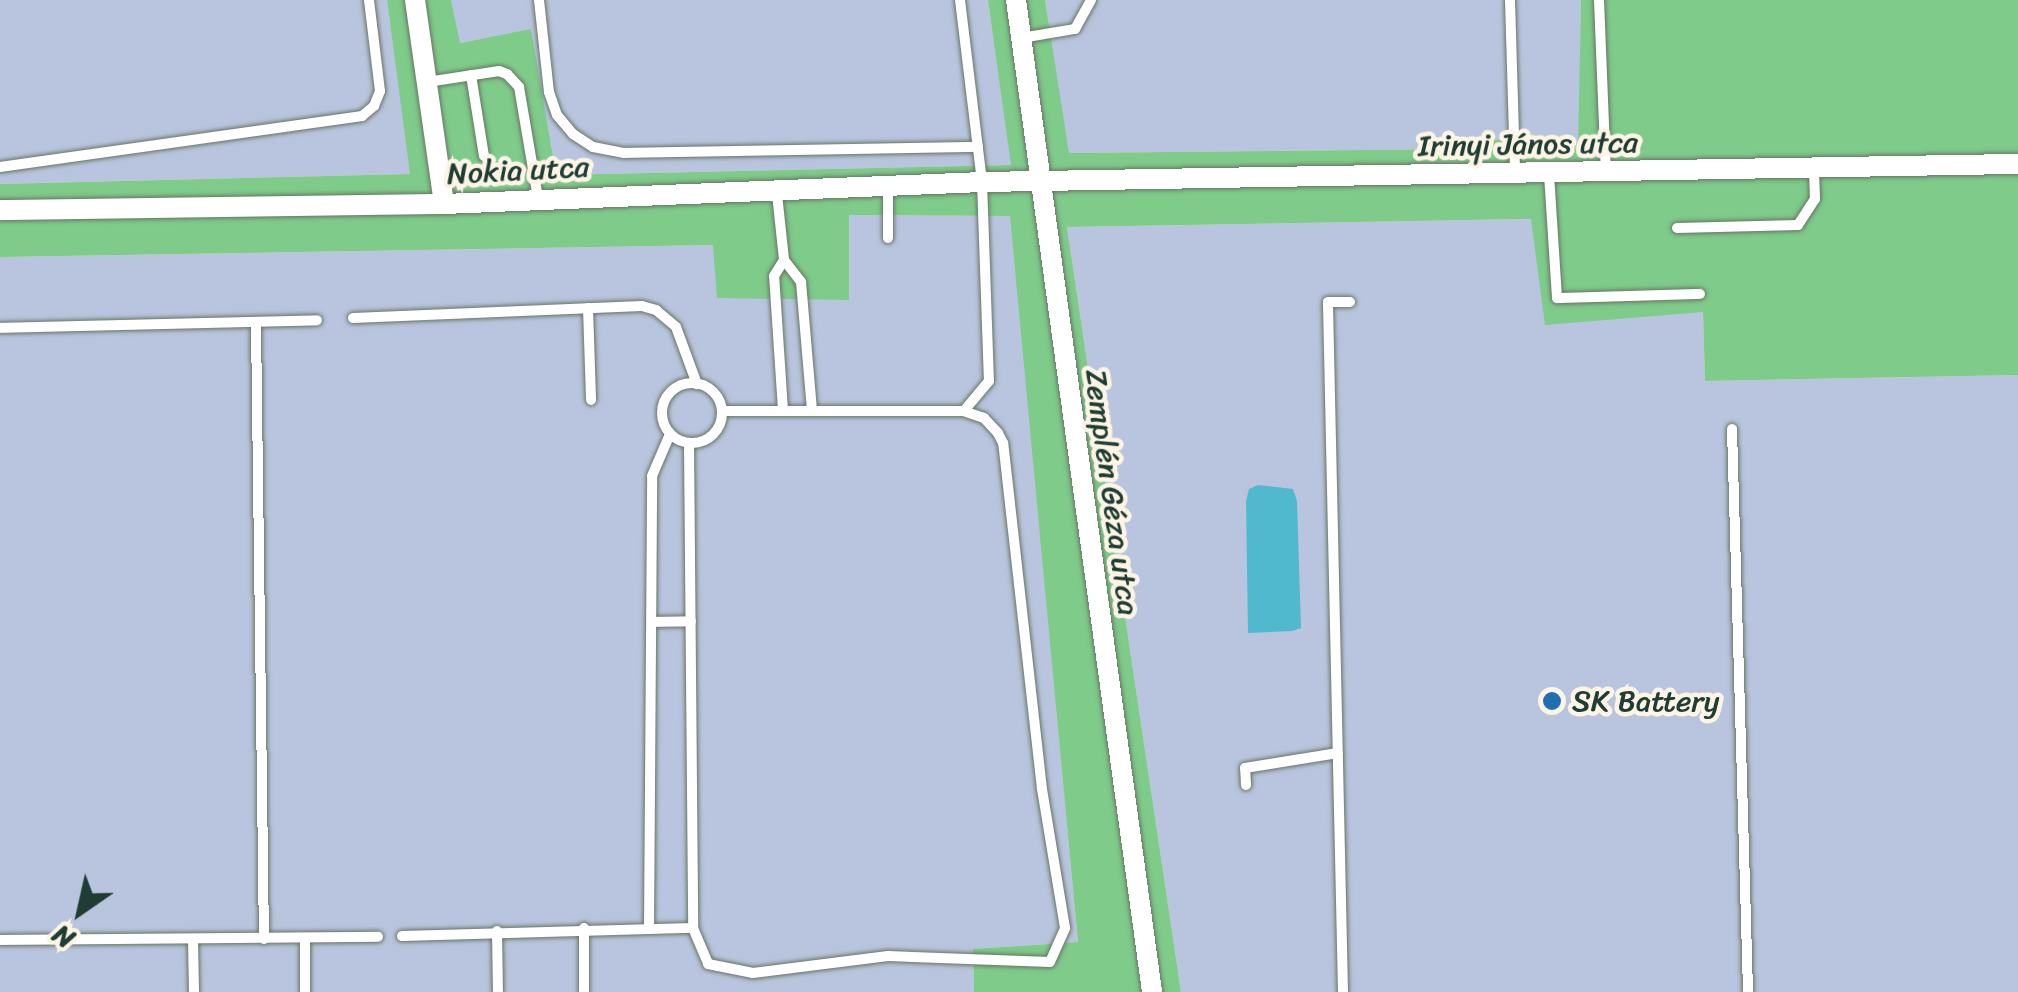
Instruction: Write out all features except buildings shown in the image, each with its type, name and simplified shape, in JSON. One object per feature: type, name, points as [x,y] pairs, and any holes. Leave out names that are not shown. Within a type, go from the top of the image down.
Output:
[{"type":"street","points":[[414,0],[444,204]]},
{"type":"street","name":"Zemplén Géza utca","points":[[1016,0],[1152,992]]},
{"type":"street","name":"Irinyi János utca","points":[[1039,181],[2018,164]]},
{"type":"street","name":"Nokia utca","points":[[0,210],[444,204],[1039,181]]},
{"type":"lane","points":[[0,167],[362,116],[374,106],[380,91],[368,0]]},
{"type":"lane","points":[[538,0],[549,92],[556,115],[573,134],[593,147],[624,152],[978,147]]},
{"type":"lane","points":[[960,0],[982,182],[988,381],[964,411]]},
{"type":"lane","points":[[1021,38],[1075,28],[1091,0]]},
{"type":"lane","points":[[1510,0],[1515,174]]},
{"type":"lane","points":[[1599,0],[1606,173]]},
{"type":"lane","points":[[426,82],[499,71],[518,88],[538,198]]},
{"type":"lane","points":[[471,75],[484,156]]},
{"type":"lane","points":[[1678,228],[1798,225],[1815,199],[1814,170]]},
{"type":"lane","points":[[1549,174],[1557,298],[1700,294]]},
{"type":"lane","points":[[888,187],[888,238]]},
{"type":"lane","points":[[777,194],[784,260],[801,282],[812,411]]},
{"type":"lane","points":[[783,410],[774,276],[784,260]]},
{"type":"lane","points":[[1343,992],[1328,302],[1350,302]]},
{"type":"lane","points":[[353,318],[642,306],[668,318],[676,327],[697,384]]},
{"type":"lane","points":[[588,308],[591,400]]},
{"type":"lane","points":[[0,328],[317,320]]},
{"type":"lane","points":[[256,323],[264,938]]},
{"type":"lane","points":[[697,384],[714,393],[722,411],[716,431],[708,438],[689,443],[670,434],[662,418],[665,399],[679,386],[697,384]]},
{"type":"lane","points":[[689,443],[693,928],[708,964],[753,973],[888,956],[1050,962],[1065,928],[1042,789],[1003,443],[992,425],[964,411],[722,411]]},
{"type":"lane","points":[[1732,428],[1748,992]]},
{"type":"lane","points":[[649,930],[652,476],[670,434]]},
{"type":"lane","points":[[652,622],[691,621]]},
{"type":"lane","points":[[1246,785],[1245,768],[1338,753]]},
{"type":"lane","points":[[584,928],[584,992]]},
{"type":"lane","points":[[402,936],[693,928]]},
{"type":"lane","points":[[497,931],[498,992]]},
{"type":"lane","points":[[0,940],[378,937]]},
{"type":"lane","points":[[305,938],[305,992]]},
{"type":"lane","points":[[193,940],[194,992]]},
{"type":"shaded area","points":[[0,0],[387,0],[411,174],[0,184]]},
{"type":"shaded area","points":[[451,0],[988,0],[1012,165],[555,175],[531,30],[459,43]]},
{"type":"shaded area","points":[[1045,0],[1581,0],[1579,148],[1544,150],[1478,139],[1468,149],[1068,153]]},
{"type":"shaded area","points":[[848,215],[1011,216],[1078,942],[973,949],[974,992],[0,992],[0,257],[714,245],[849,300]]},
{"type":"shaded area","points":[[1532,219],[1703,312],[1705,381],[2018,375],[2018,992],[1181,992],[1067,227]]},
{"type":"green space","points":[[387,0],[451,0],[460,43],[531,29],[556,175],[1011,165],[988,0],[1045,0],[1069,153],[1468,149],[1477,139],[1535,142],[1544,150],[1578,148],[1581,0],[2018,0],[2018,375],[1705,381],[1703,312],[1545,325],[1531,219],[1067,227],[1181,992],[974,992],[973,949],[1078,942],[1010,216],[849,215],[849,300],[717,298],[713,245],[0,257],[0,184],[410,174]]},
{"type":"water","points":[[1258,485],[1293,489],[1297,501],[1301,628],[1292,631],[1248,633],[1246,501],[1249,489]]},
{"type":"place","name":"SK Battery","points":[[1552,701]]}]
